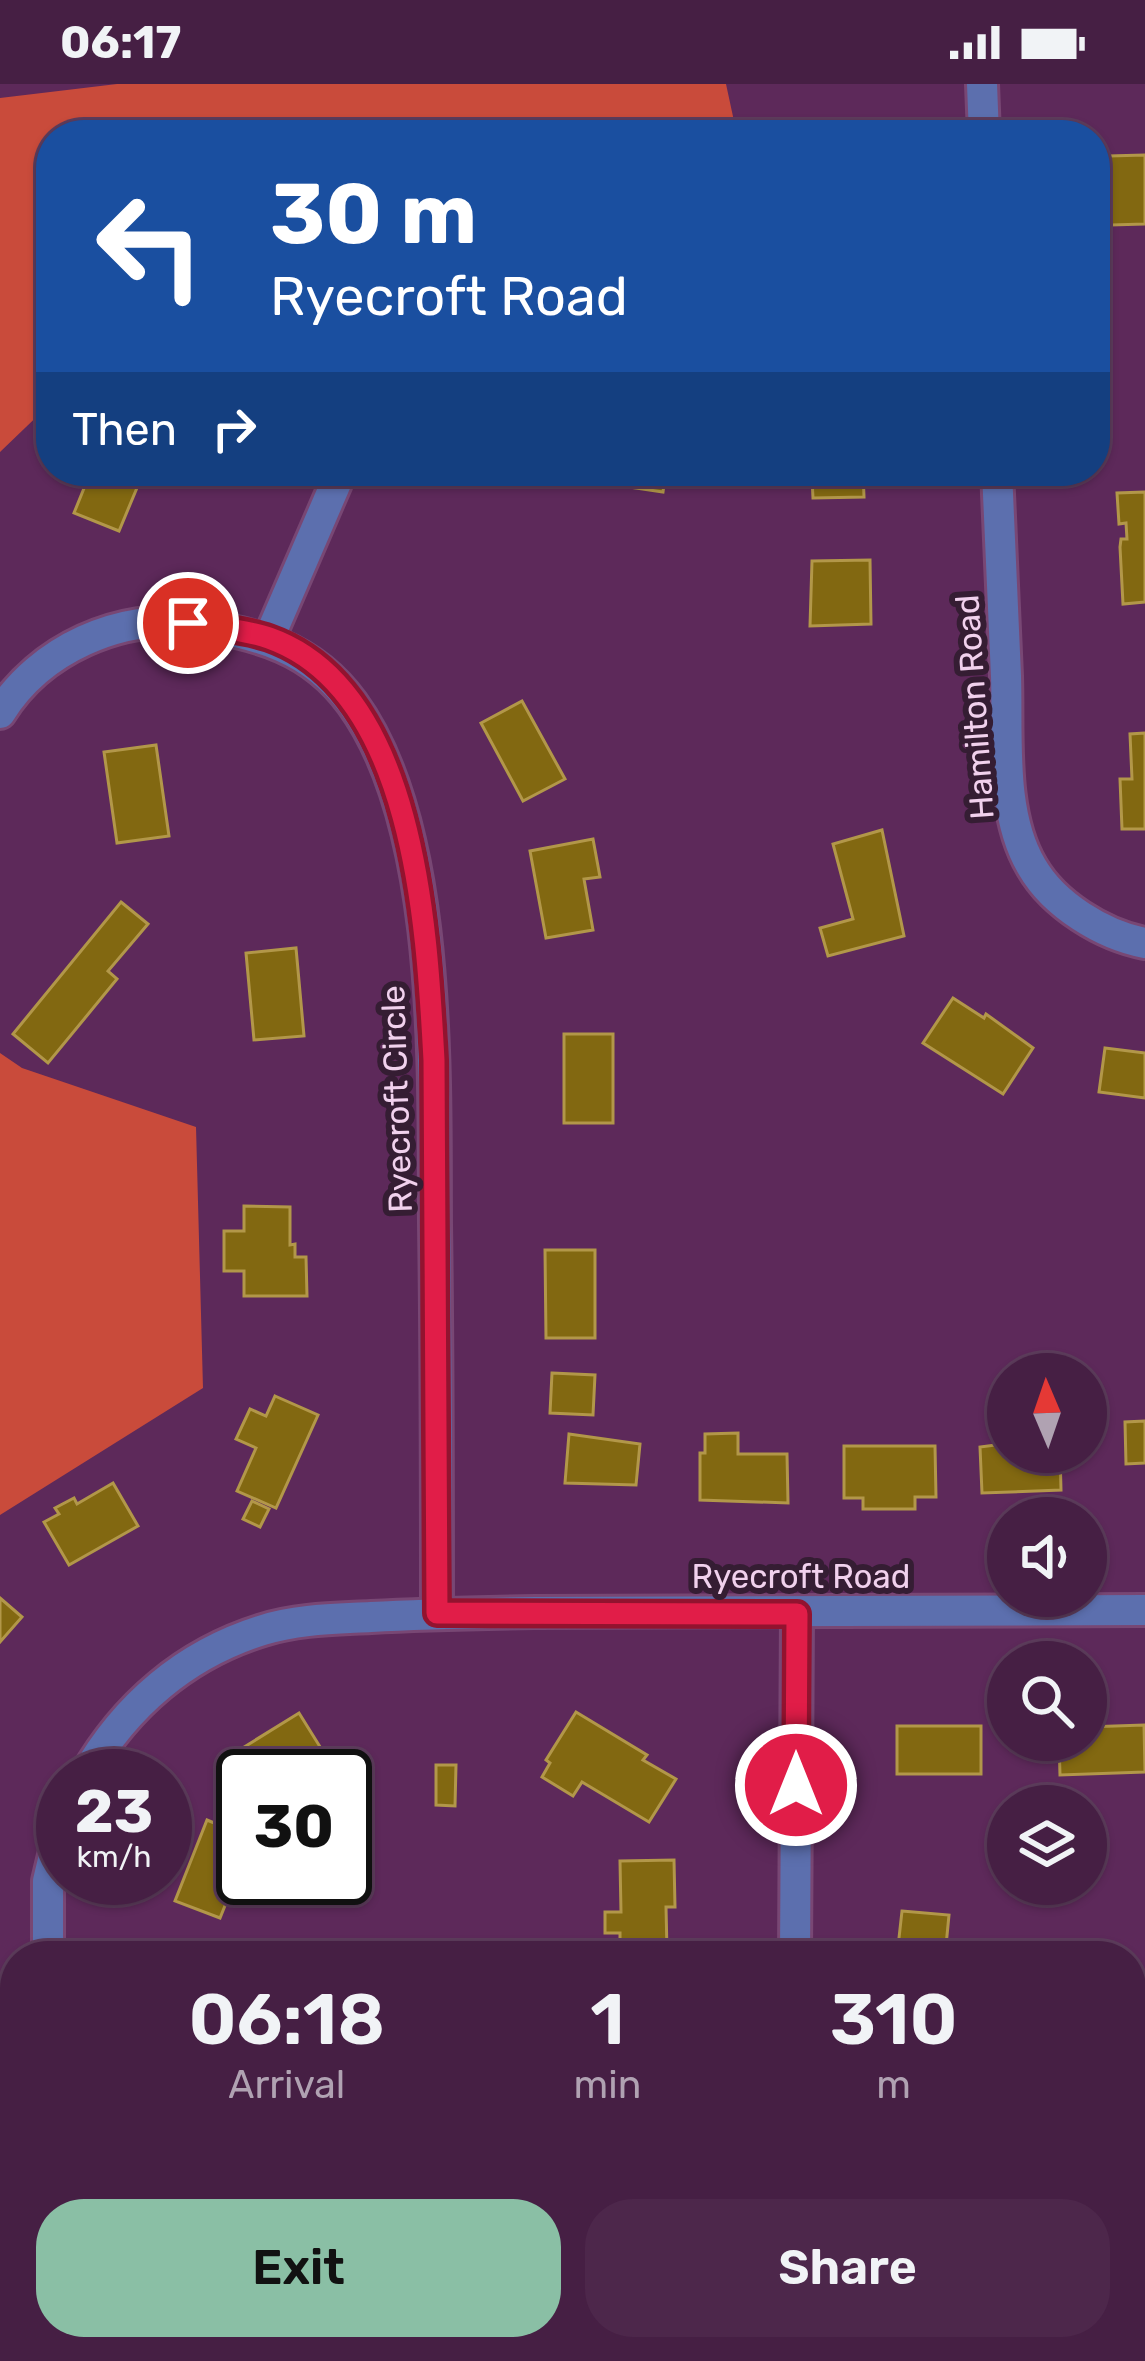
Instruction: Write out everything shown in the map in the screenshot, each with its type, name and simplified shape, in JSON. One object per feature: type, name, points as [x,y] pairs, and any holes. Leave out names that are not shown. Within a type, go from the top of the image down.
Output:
[{"type":"street","points":[[982,84],[983,120]]},
{"type":"street","points":[[269,638],[335,486]]},
{"type":"street","name":"Hamilton Road","points":[[999,486],[1010,776],[1022,846],[1031,867],[1059,900],[1126,940],[1145,943]]},
{"type":"street","name":"Ryecroft Circle","points":[[0,713],[37,669],[106,631],[188,623],[269,638],[327,675],[369,729],[388,770],[404,824],[430,978],[437,1613]]},
{"type":"street","name":"Ryecroft Road","points":[[104,1749],[128,1714],[180,1669],[264,1629],[304,1621],[437,1613],[1145,1610]]},
{"type":"street","points":[[795,1941],[797,1614]]},
{"type":"street","points":[[48,1905],[48,1941]]},
{"type":"shaded area","points":[[117,84],[726,84],[734,120],[36,120],[36,417],[0,452],[0,98]]},
{"type":"shaded area","points":[[0,1053],[22,1068],[196,1127],[203,1388],[0,1515]]},
{"type":"building","points":[[1145,155],[1145,224],[1111,225],[1110,156]]},
{"type":"building","points":[[85,486],[138,486],[119,531],[74,513]]},
{"type":"building","points":[[622,486],[664,486],[663,492]]},
{"type":"building","points":[[812,486],[864,486],[864,497],[813,498]]},
{"type":"building","points":[[1145,492],[1145,602],[1123,604],[1120,547],[1121,539],[1127,539],[1126,523],[1119,524],[1117,493]]},
{"type":"building","points":[[870,560],[871,624],[810,626],[812,561]]},
{"type":"building","points":[[522,701],[565,779],[523,801],[481,723]]},
{"type":"building","points":[[1145,733],[1145,829],[1122,829],[1120,779],[1132,779],[1130,734]]},
{"type":"building","points":[[156,745],[169,836],[117,843],[104,752]]},
{"type":"building","points":[[882,830],[904,936],[828,956],[820,928],[853,919],[833,844]]},
{"type":"building","points":[[593,839],[600,877],[584,879],[593,930],[546,938],[530,851]]},
{"type":"building","points":[[121,902],[148,924],[108,971],[117,979],[48,1063],[13,1034]]},
{"type":"building","points":[[296,948],[304,1036],[254,1040],[246,953]]},
{"type":"building","points":[[953,998],[984,1018],[986,1014],[1033,1048],[1003,1094],[923,1043]]},
{"type":"building","points":[[564,1034],[613,1034],[613,1123],[564,1123]]},
{"type":"building","points":[[1105,1048],[1145,1053],[1145,1098],[1099,1092]]},
{"type":"building","points":[[244,1206],[290,1207],[290,1245],[295,1244],[295,1257],[306,1257],[307,1296],[244,1296],[244,1271],[224,1271],[224,1231],[244,1231]]},
{"type":"building","points":[[545,1250],[595,1250],[595,1338],[546,1338]]},
{"type":"building","points":[[552,1373],[595,1375],[593,1415],[550,1413]]},
{"type":"building","points":[[275,1396],[318,1415],[276,1508],[237,1491],[256,1448],[236,1439],[250,1409],[266,1416]]},
{"type":"building","points":[[1145,1421],[1145,1463],[1126,1464],[1125,1422]]},
{"type":"building","points":[[738,1433],[738,1454],[787,1454],[788,1503],[700,1500],[705,1434]]},
{"type":"building","points":[[569,1434],[640,1444],[636,1485],[565,1483]]},
{"type":"building","points":[[844,1446],[935,1446],[936,1497],[915,1497],[915,1509],[863,1509],[863,1498],[844,1498]]},
{"type":"building","points":[[987,1446],[987,1473],[1061,1473],[1061,1490],[982,1493],[980,1447]]},
{"type":"building","points":[[113,1483],[138,1526],[69,1565],[44,1522],[59,1514],[55,1508],[74,1498],[77,1504]]},
{"type":"building","points":[[252,1501],[269,1509],[260,1527],[243,1519]]},
{"type":"building","points":[[0,1598],[22,1617],[0,1642]]},
{"type":"building","points":[[576,1712],[647,1755],[643,1760],[676,1779],[649,1822],[582,1782],[573,1796],[542,1777],[550,1763],[546,1760]]},
{"type":"building","points":[[299,1713],[321,1749],[241,1749]]},
{"type":"building","points":[[1144,1725],[1145,1772],[1060,1775],[1060,1761],[1107,1761],[1107,1726]]},
{"type":"building","points":[[897,1726],[981,1726],[981,1774],[897,1774]]},
{"type":"building","points":[[436,1765],[456,1765],[455,1806],[436,1805]]},
{"type":"building","points":[[207,1820],[216,1824],[216,1905],[225,1905],[220,1918],[186,1905],[192,1905],[192,1858]]},
{"type":"building","points":[[674,1860],[675,1907],[666,1907],[667,1941],[620,1941],[620,1933],[605,1933],[605,1912],[621,1912],[620,1861]]},
{"type":"building","points":[[902,1911],[949,1915],[946,1941],[899,1941]]},
{"type":"route","points":[[188,623],[269,638],[327,675],[369,729],[388,770],[404,824],[430,978],[434,1060],[437,1613],[797,1614],[796,1785]]}]
